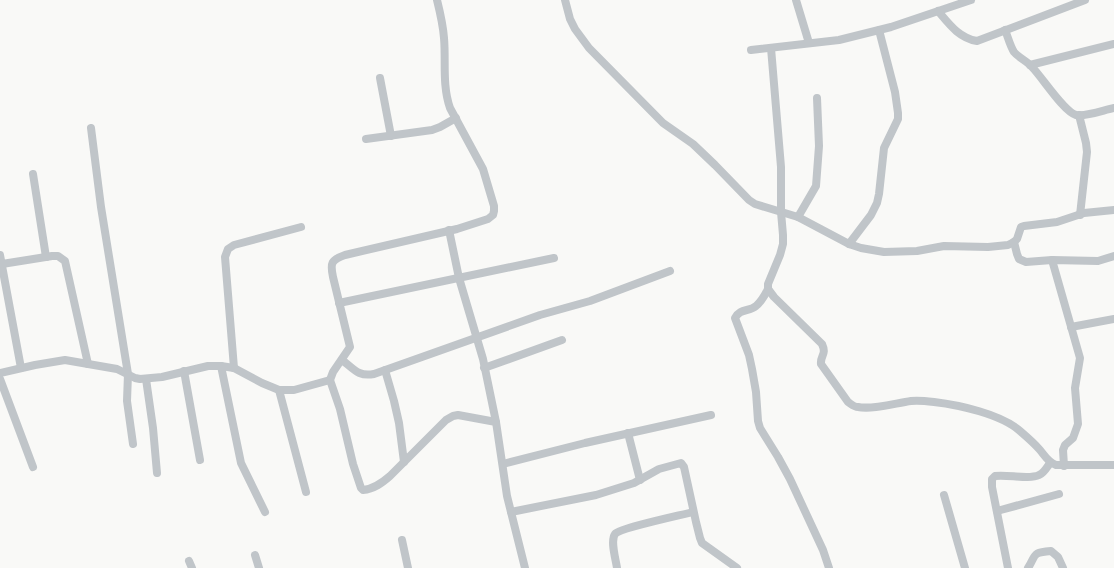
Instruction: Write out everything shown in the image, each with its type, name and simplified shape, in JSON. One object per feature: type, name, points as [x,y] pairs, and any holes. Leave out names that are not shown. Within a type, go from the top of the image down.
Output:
[{"type":"street","points":[[436,0],[444,38],[446,93],[450,108],[483,169],[494,206],[493,215],[449,230],[345,255],[333,262],[331,267],[350,348],[333,372],[330,380],[340,409],[353,464],[363,490],[382,483],[452,416],[458,415],[496,422]]},
{"type":"street","points":[[565,0],[570,19],[589,48],[663,123],[699,149],[749,200],[755,204],[798,217],[849,244],[884,252],[927,250],[944,246],[988,247],[1008,245],[1017,239],[1020,227],[1057,222],[1080,215],[1114,210]]},
{"type":"street","points":[[796,0],[808,43]]},
{"type":"street","points":[[751,50],[839,40],[878,30],[971,0]]},
{"type":"street","points":[[938,11],[956,32],[977,41],[1085,0]]},
{"type":"street","points":[[849,244],[871,215],[876,203],[879,194],[884,148],[898,119],[895,92],[878,30]]},
{"type":"street","points":[[1005,30],[1015,53],[1030,65],[1063,105],[1075,115],[1084,115],[1114,108]]},
{"type":"street","points":[[1030,65],[1114,44]]},
{"type":"street","points":[[771,48],[781,166],[783,244],[768,284],[768,289],[756,306],[742,311],[737,314],[736,318],[749,355],[760,428],[790,479],[823,550],[829,568]]},
{"type":"street","points":[[380,78],[391,136]]},
{"type":"street","points":[[798,217],[816,186],[819,146],[817,98]]},
{"type":"street","points":[[1079,115],[1087,152],[1080,215]]},
{"type":"street","points":[[366,140],[432,130],[456,118]]},
{"type":"street","points":[[91,128],[101,207],[128,374],[127,401],[133,444]]},
{"type":"street","points":[[33,174],[46,257]]},
{"type":"street","points":[[234,368],[225,257],[228,250],[234,244],[301,227]]},
{"type":"street","points":[[449,230],[496,422],[507,496],[524,568]]},
{"type":"street","points":[[1014,242],[1020,260],[1026,262],[1052,260],[1098,261],[1114,256]]},
{"type":"street","points":[[0,255],[21,368]]},
{"type":"street","points":[[2,264],[58,256],[65,261],[88,364]]},
{"type":"street","points":[[339,303],[554,258]]},
{"type":"street","points":[[1052,260],[1080,358],[1075,388],[1078,424],[1073,438],[1064,445],[1064,466]]},
{"type":"street","points":[[342,360],[360,374],[374,374],[540,315],[597,298],[670,271]]},
{"type":"street","points":[[768,289],[822,344],[825,350],[820,360],[821,364],[852,405],[858,408],[874,407],[912,401],[956,405],[998,418],[1018,429],[1040,450],[1050,463],[1056,466],[1114,465]]},
{"type":"street","points":[[1071,327],[1114,319]]},
{"type":"street","points":[[484,368],[562,340]]},
{"type":"street","points":[[0,374],[65,360],[116,369],[135,378],[146,379],[208,366],[221,366],[234,368],[279,390],[294,390],[330,380]]},
{"type":"street","points":[[221,366],[241,463],[265,512]]},
{"type":"street","points":[[385,370],[399,423],[404,462]]},
{"type":"street","points":[[184,371],[200,460]]},
{"type":"street","points":[[0,378],[33,467]]},
{"type":"street","points":[[146,379],[157,473]]},
{"type":"street","points":[[279,390],[306,492]]},
{"type":"street","points":[[503,464],[585,443],[711,415]]},
{"type":"street","points":[[628,433],[640,480]]},
{"type":"street","points":[[1008,568],[992,479],[994,476],[1000,475],[1040,476],[1050,463]]},
{"type":"street","points":[[511,512],[596,495],[634,483],[659,469],[681,464],[684,467],[693,512],[702,543],[737,568]]},
{"type":"street","points":[[997,511],[1059,494]]},
{"type":"street","points":[[944,495],[965,568]]},
{"type":"street","points":[[617,568],[613,541],[614,535],[617,532],[693,512]]},
{"type":"street","points":[[402,540],[408,568]]},
{"type":"street","points":[[1028,568],[1037,553],[1051,551],[1058,557],[1062,568]]},
{"type":"street","points":[[255,555],[259,568]]}]
